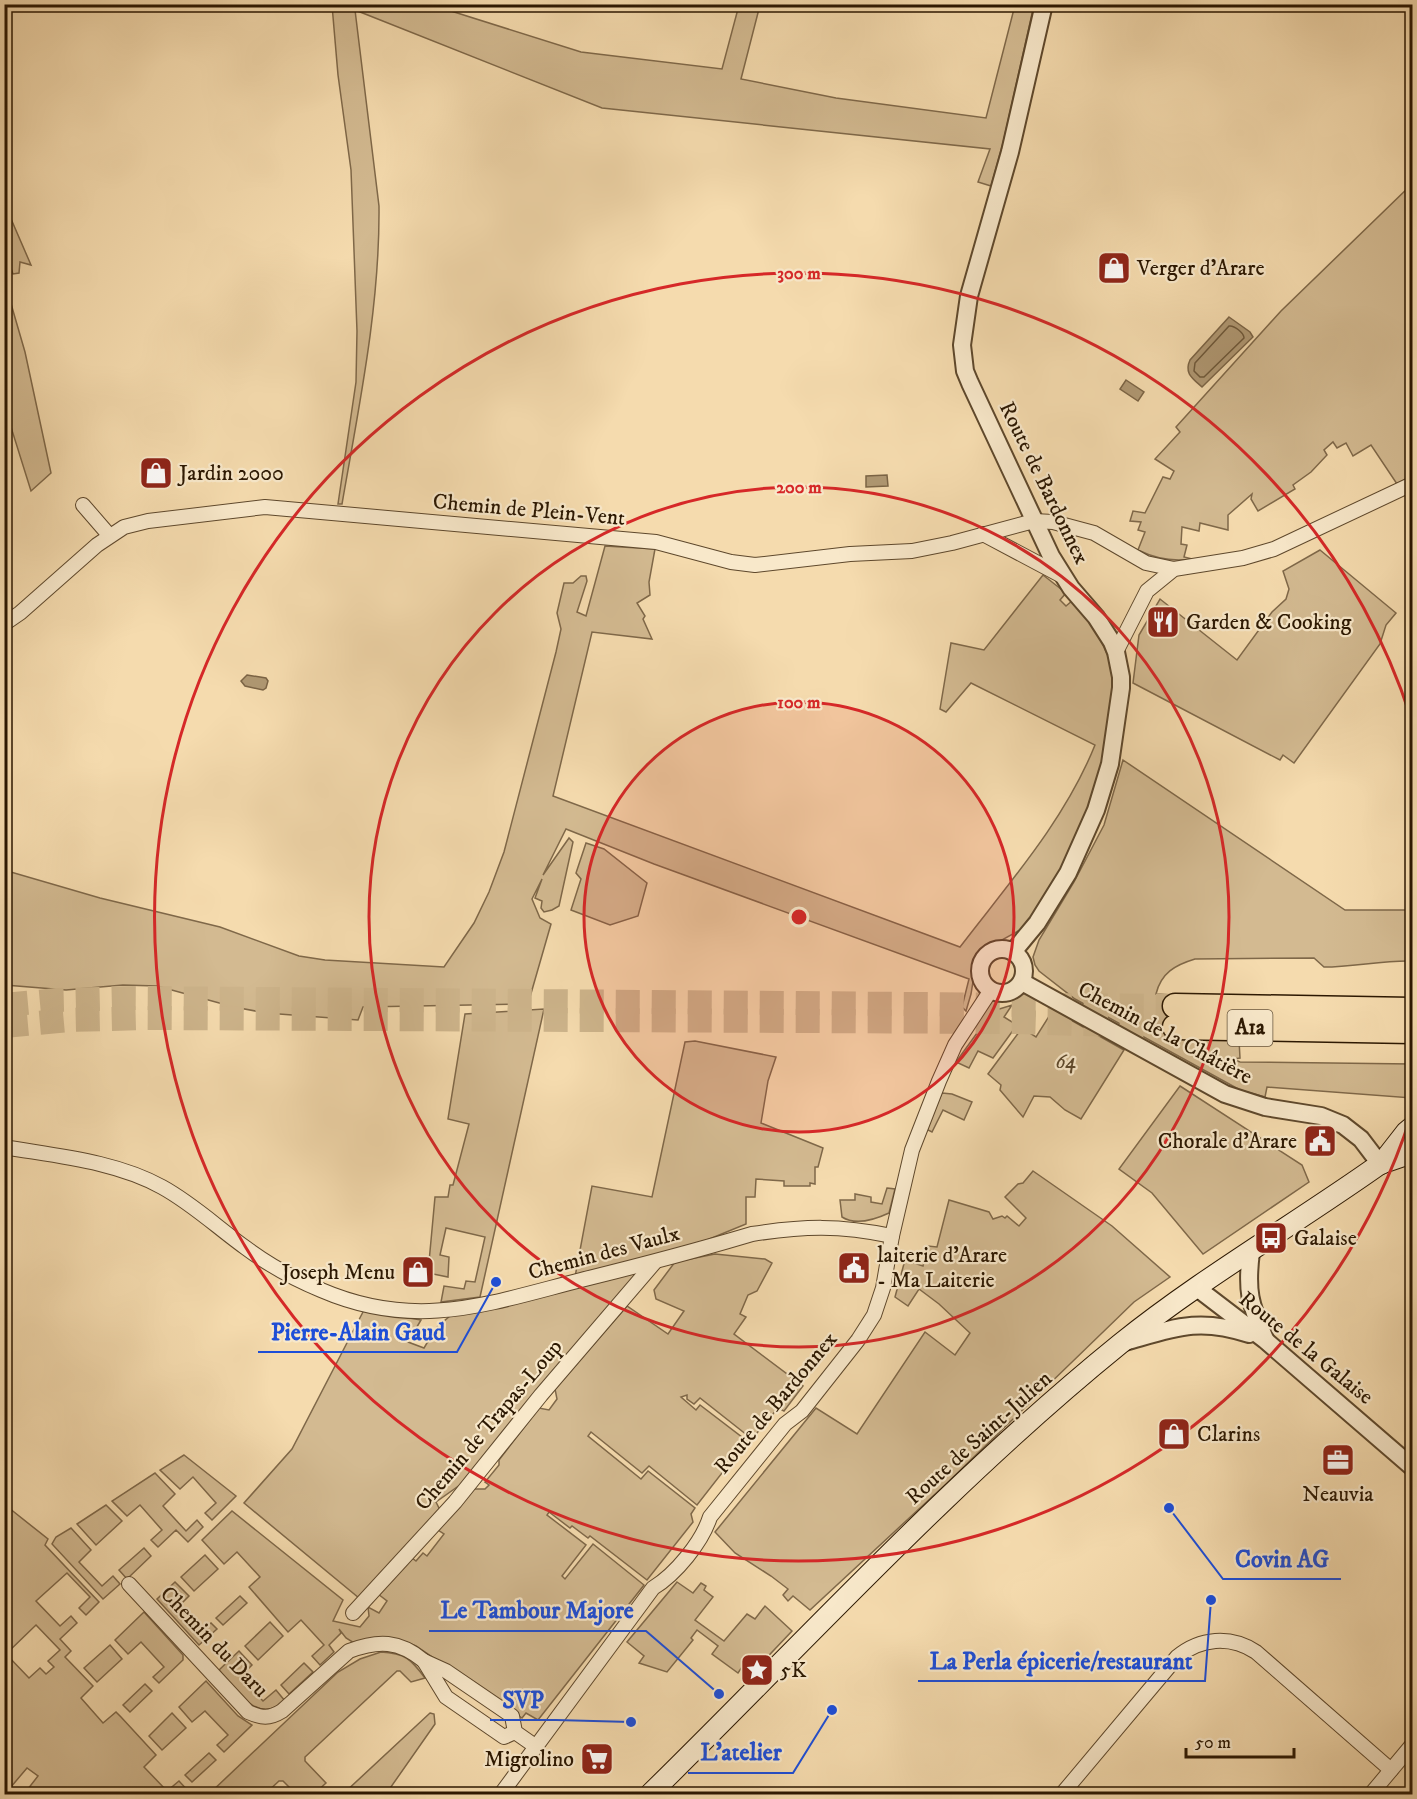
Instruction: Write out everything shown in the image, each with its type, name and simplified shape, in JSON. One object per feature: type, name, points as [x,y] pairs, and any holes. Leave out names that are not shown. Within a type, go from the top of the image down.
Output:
[{"type":"highway","name":"A1a","points":[[1413,1010],[1175,1016],[1413,1031]]},
{"type":"main road","name":"Route de Saint-Julien","points":[[1380,1164],[1406,1132],[1413,1127]]},
{"type":"main road","name":"Route de Saint-Julien","points":[[650,1794],[888,1554],[1054,1400],[1121,1343],[1197,1288],[1380,1164],[1413,1153]]},
{"type":"street","name":"Route de Bardonnex","points":[[1013,952],[1037,923],[1068,873],[1104,790],[1121,688],[1120,666],[1106,630],[1064,577],[1051,556],[970,384],[965,371],[962,345],[969,296],[1010,152],[1044,4]]},
{"type":"street","points":[[1034,521],[1053,522],[1083,529],[1104,537],[1146,563],[1174,569],[1243,558],[1274,549],[1413,484]]},
{"type":"street","points":[[83,505],[109,535]]},
{"type":"street","name":"Chemin de Plein-Vent","points":[[4,624],[20,613],[109,535],[124,527],[145,522],[265,507],[656,542],[731,562],[755,565],[850,554],[912,551],[1034,521]]},
{"type":"street","points":[[983,534],[1064,577]]},
{"type":"street","points":[[1116,652],[1147,591],[1174,569]]},
{"type":"street","points":[[998,950],[1013,952],[1020,958],[1024,967],[1022,982],[1013,990],[1005,993],[991,990],[981,977],[983,961],[991,952],[998,950]]},
{"type":"street","name":"Chemin de la Châtière","points":[[1022,982],[1225,1094],[1265,1107],[1321,1116],[1343,1125],[1361,1139],[1380,1164]]},
{"type":"street","name":"Route de Bardonnex","points":[[501,1794],[653,1588],[668,1579],[705,1532],[710,1517],[785,1424],[802,1411],[858,1340],[874,1315],[880,1297],[912,1150],[955,1045],[991,990]]},
{"type":"street","name":"Chemin des Vaulx","points":[[4,1146],[92,1163],[147,1180],[193,1206],[267,1263],[321,1291],[366,1305],[415,1312],[470,1308],[490,1304],[655,1262],[752,1234],[791,1228],[835,1227],[892,1236]]},
{"type":"street","points":[[1251,1252],[1250,1299],[1265,1340]]},
{"type":"street","name":"Chemin de Trapas-Loup","points":[[353,1613],[455,1502],[541,1395],[655,1262]]},
{"type":"street","name":"Route de la Galaise","points":[[1197,1288],[1265,1340],[1413,1467]]},
{"type":"street","points":[[1121,1343],[1178,1327],[1202,1324],[1227,1327],[1265,1340]]},
{"type":"street","name":"Chemin du Daru","points":[[129,1584],[248,1712],[271,1718],[349,1652],[359,1647],[381,1643],[408,1648],[512,1716],[510,1735]]},
{"type":"street","points":[[1062,1794],[1177,1657],[1194,1646],[1217,1641],[1233,1642],[1256,1652],[1391,1770]]},
{"type":"street","name":"Chemin du Daru","points":[[424,1660],[446,1697],[510,1735],[536,1746]]},
{"type":"street","points":[[1371,1794],[1413,1745]]},
{"type":"green space","points":[[332,5],[432,5],[581,52],[722,69],[739,5],[760,5],[741,79],[836,98],[986,118],[1015,5],[1034,5],[991,186],[978,182],[990,149],[602,108],[355,10],[379,206],[378,243],[367,356],[342,504],[338,504],[356,382],[357,331],[351,170],[338,75]]},
{"type":"green space","points":[[1412,184],[1412,476],[1397,484],[1371,445],[1353,456],[1346,443],[1337,448],[1333,442],[1324,450],[1327,455],[1311,472],[1293,485],[1295,489],[1258,511],[1251,499],[1252,494],[1228,515],[1228,530],[1200,523],[1199,531],[1182,527],[1181,544],[1187,545],[1184,557],[1192,559],[1164,559],[1138,550],[1145,532],[1138,530],[1141,522],[1130,521],[1133,511],[1145,513],[1163,477],[1170,479],[1174,471],[1155,459],[1180,432],[1176,427],[1281,311]]},
{"type":"green space","points":[[5,205],[31,265],[20,262],[19,273],[13,274],[5,251]]},
{"type":"green space","points":[[5,283],[25,352],[51,473],[31,491],[5,408],[5,322],[9,320],[5,313]]},
{"type":"green space","points":[[605,546],[655,549],[649,582],[650,595],[637,603],[645,616],[643,619],[652,639],[592,632],[553,796],[960,947],[1052,825],[1083,773],[1095,745],[971,683],[946,712],[940,709],[951,643],[984,650],[1043,575],[1066,593],[1060,600],[1066,606],[1073,600],[1103,645],[1111,663],[1114,678],[1105,751],[1097,787],[1064,867],[1035,913],[1020,930],[981,954],[975,969],[966,1011],[962,1007],[969,979],[654,864],[566,829],[543,875],[569,838],[573,842],[559,906],[544,912],[541,908],[542,901],[535,898],[542,879],[532,899],[540,918],[551,924],[530,997],[521,1004],[363,1007],[358,1020],[266,1013],[234,1007],[157,986],[123,985],[66,990],[5,985],[4,870],[100,898],[220,927],[299,956],[325,960],[444,967],[474,923],[504,852],[556,652],[561,629],[557,613],[564,583],[573,583],[581,576],[586,576],[587,581],[577,612],[586,616]]},
{"type":"green space","points":[[1320,550],[1396,613],[1386,625],[1380,644],[1294,763],[1283,755],[1280,760],[1133,683],[1139,635],[1160,599],[1237,660],[1272,612],[1286,599],[1289,589],[1283,571]]},
{"type":"green space","points":[[1123,760],[1345,910],[1412,910],[1412,961],[1324,967],[1314,958],[1195,959],[1175,967],[1165,975],[1156,994],[1173,995],[1173,1038],[1239,1040],[1240,1058],[1233,1059],[1240,1062],[1412,1064],[1412,1098],[1267,1087],[1265,1097],[1240,1090],[1075,999],[1039,971],[1033,957],[1039,940],[1074,882],[1104,825]]},
{"type":"green space","points":[[586,843],[604,849],[647,883],[638,916],[610,925],[571,910],[581,879],[576,873]]},
{"type":"green space","points":[[1012,1005],[1004,1017],[1017,1025],[993,1058],[978,1051],[969,1068],[956,1062],[993,1011]]},
{"type":"green space","points":[[544,1009],[480,1297],[441,1302],[444,1286],[464,1289],[466,1281],[475,1282],[485,1237],[446,1228],[440,1255],[449,1257],[448,1277],[428,1273],[435,1197],[448,1197],[469,1124],[448,1119],[465,1014]]},
{"type":"green space","name":"64","points":[[1053,1010],[1124,1050],[1081,1119],[1065,1110],[1050,1097],[1034,1096],[1023,1117],[1000,1090],[1001,1085],[988,1074],[1022,1028],[1036,1037]]},
{"type":"green space","points":[[695,1041],[776,1057],[768,1081],[761,1123],[823,1148],[818,1167],[815,1167],[815,1184],[784,1186],[784,1181],[756,1179],[755,1197],[746,1197],[746,1224],[707,1240],[575,1277],[592,1186],[652,1197],[685,1042]]},
{"type":"green space","points":[[1180,1086],[1302,1165],[1309,1182],[1203,1254],[1152,1193],[1119,1169]]},
{"type":"green space","points":[[942,1093],[952,1094],[972,1102],[964,1120],[943,1110],[932,1132],[926,1129]]},
{"type":"green space","points":[[1033,1171],[1112,1226],[1170,1277],[1134,1302],[947,1483],[810,1610],[793,1596],[788,1601],[783,1595],[788,1589],[735,1553],[715,1532],[816,1408],[857,1434],[925,1332],[955,1355],[970,1333],[919,1289],[908,1306],[895,1297],[905,1260],[923,1266],[928,1246],[937,1247],[949,1200],[989,1212],[993,1219],[1007,1216],[1019,1226],[1026,1218],[1005,1197],[1018,1184],[1023,1183]]},
{"type":"green space","points":[[887,1188],[895,1189],[889,1213],[859,1222],[842,1217],[840,1200],[855,1200],[855,1194],[871,1197],[871,1202],[882,1204]]},
{"type":"green space","points":[[715,1254],[765,1259],[772,1263],[757,1291],[748,1295],[740,1314],[746,1317],[734,1334],[803,1386],[784,1411],[778,1408],[752,1439],[700,1398],[694,1404],[687,1399],[687,1395],[681,1397],[696,1410],[700,1405],[747,1441],[697,1505],[649,1466],[642,1473],[591,1432],[588,1436],[641,1479],[648,1471],[695,1508],[691,1514],[693,1522],[647,1580],[590,1536],[588,1538],[572,1526],[570,1528],[549,1512],[547,1515],[586,1545],[562,1576],[565,1579],[593,1544],[644,1585],[538,1720],[526,1713],[522,1718],[416,1646],[406,1642],[378,1638],[354,1643],[346,1638],[339,1629],[341,1633],[329,1645],[334,1652],[320,1665],[312,1656],[324,1645],[301,1620],[288,1632],[249,1587],[260,1577],[237,1552],[224,1564],[202,1540],[232,1511],[343,1600],[333,1621],[360,1627],[369,1616],[368,1607],[379,1613],[387,1601],[378,1594],[412,1558],[416,1561],[423,1553],[427,1556],[444,1534],[438,1530],[474,1489],[485,1489],[489,1485],[485,1482],[499,1465],[499,1460],[539,1408],[549,1410],[557,1399],[555,1389],[627,1306],[668,1334],[684,1311],[656,1299],[654,1290],[675,1262]]},
{"type":"green space","points":[[637,1271],[638,1276],[467,1480],[436,1502],[441,1512],[359,1598],[244,1503],[292,1449],[364,1310],[421,1320],[408,1342],[424,1348],[436,1328],[450,1316]]},
{"type":"green space","points":[[184,1455],[236,1496],[212,1520],[205,1513],[216,1503],[193,1477],[180,1489],[160,1470]]},
{"type":"green space","points":[[155,1473],[175,1494],[163,1506],[186,1531],[197,1520],[203,1527],[188,1542],[176,1530],[158,1547],[151,1540],[162,1530],[140,1505],[127,1516],[112,1501]]},
{"type":"green space","points":[[4,1504],[48,1539],[45,1545],[99,1602],[86,1615],[79,1608],[90,1597],[67,1573],[36,1601],[60,1626],[71,1616],[77,1623],[60,1639],[71,1651],[65,1657],[93,1686],[81,1698],[103,1723],[116,1712],[121,1717],[156,1755],[144,1767],[167,1791],[179,1781],[191,1794],[24,1794],[38,1776],[27,1768],[5,1794]],"holes":[[[36,1625],[60,1650],[48,1661],[54,1667],[46,1674],[40,1668],[29,1678],[6,1654]]]},
{"type":"green space","points":[[106,1505],[122,1521],[96,1545],[77,1524]]},
{"type":"green space","points":[[71,1528],[91,1550],[79,1562],[102,1586],[113,1576],[120,1584],[103,1599],[52,1544],[56,1537]]},
{"type":"green space","points":[[144,1548],[151,1556],[127,1579],[119,1570]]},
{"type":"green space","points":[[205,1555],[218,1569],[194,1591],[181,1577]]},
{"type":"green space","points":[[175,1582],[189,1596],[176,1609],[199,1633],[211,1623],[217,1629],[199,1645],[157,1599]]},
{"type":"green space","points":[[677,1582],[693,1593],[701,1583],[706,1586],[704,1590],[713,1597],[695,1620],[724,1641],[747,1614],[755,1619],[765,1606],[792,1631],[754,1671],[744,1664],[738,1673],[712,1654],[718,1646],[697,1630],[691,1638],[693,1640],[667,1672],[639,1663],[644,1656],[627,1642]]},
{"type":"green space","points":[[240,1596],[247,1603],[223,1625],[216,1618]]},
{"type":"green space","points":[[144,1612],[183,1655],[183,1660],[159,1683],[153,1677],[164,1667],[141,1642],[128,1654],[115,1640]]},
{"type":"green space","points":[[270,1622],[283,1636],[258,1660],[245,1646]]},
{"type":"green space","points":[[110,1645],[122,1659],[97,1682],[84,1668]]},
{"type":"green space","points":[[239,1651],[252,1665],[240,1677],[263,1701],[276,1690],[285,1701],[275,1707],[265,1709],[248,1702],[240,1695],[219,1670]]},
{"type":"green space","points":[[381,1652],[407,1658],[425,1678],[411,1682],[400,1671],[397,1671],[305,1757],[305,1761],[326,1783],[314,1794],[296,1794],[283,1781],[279,1781],[265,1794],[209,1794],[338,1672],[360,1659]]},
{"type":"green space","points":[[304,1663],[313,1672],[289,1694],[281,1685]]},
{"type":"green space","points":[[206,1681],[238,1716],[252,1725],[224,1752],[217,1745],[228,1735],[205,1711],[192,1722],[179,1707]]},
{"type":"green space","points":[[145,1684],[152,1691],[130,1712],[123,1705]]},
{"type":"green space","points":[[172,1713],[186,1728],[162,1750],[149,1736]]},
{"type":"green space","points":[[430,1713],[434,1714],[435,1724],[386,1794],[343,1794]]},
{"type":"green space","points":[[209,1753],[216,1760],[192,1782],[185,1775]]},
{"type":"water","points":[[1229,317],[1250,332],[1253,337],[1202,387],[1192,378],[1188,365]]},
{"type":"water","points":[[1126,380],[1144,392],[1138,401],[1120,389]]},
{"type":"water","points":[[887,475],[888,486],[866,487],[866,476]]},
{"type":"water","points":[[247,675],[266,678],[268,681],[266,688],[263,690],[245,686],[241,681]]},
{"type":"tunnel","points":[[4,1005],[57,1000],[134,998],[1175,1006]]},
{"type":"tunnel","points":[[4,1026],[70,1020],[147,1018],[1017,1022],[1175,1027]]},
{"type":"place","name":"Verger d'Arare","points":[[1114,268]]},
{"type":"place","name":"Jardin 2000","points":[[156,473]]},
{"type":"place","name":"Garden & Cooking","points":[[1163,622]]},
{"type":"place","name":"Chorale d’Arare","points":[[1320,1141]]},
{"type":"place","name":"Galaise","points":[[1271,1238]]},
{"type":"place","name":"laiterie d'Arare - Ma Laiterie","points":[[854,1268]]},
{"type":"place","name":"Joseph Menu","points":[[418,1272]]},
{"type":"place","name":"Pierre-Alain Gaud","points":[[496,1282]]},
{"type":"place","name":"Clarins","points":[[1174,1434]]},
{"type":"place","name":"Neauvia","points":[[1338,1460]]},
{"type":"place","name":"Covin AG","points":[[1169,1508]]},
{"type":"place","name":"La Perla épicerie/restaurant","points":[[1211,1600]]},
{"type":"place","name":"5K","points":[[757,1670]]},
{"type":"place","name":"Le Tambour Majore","points":[[719,1694]]},
{"type":"place","name":"L'atelier","points":[[832,1710]]},
{"type":"place","name":"SVP","points":[[631,1722]]},
{"type":"place","name":"Migrolino","points":[[597,1759]]}]
